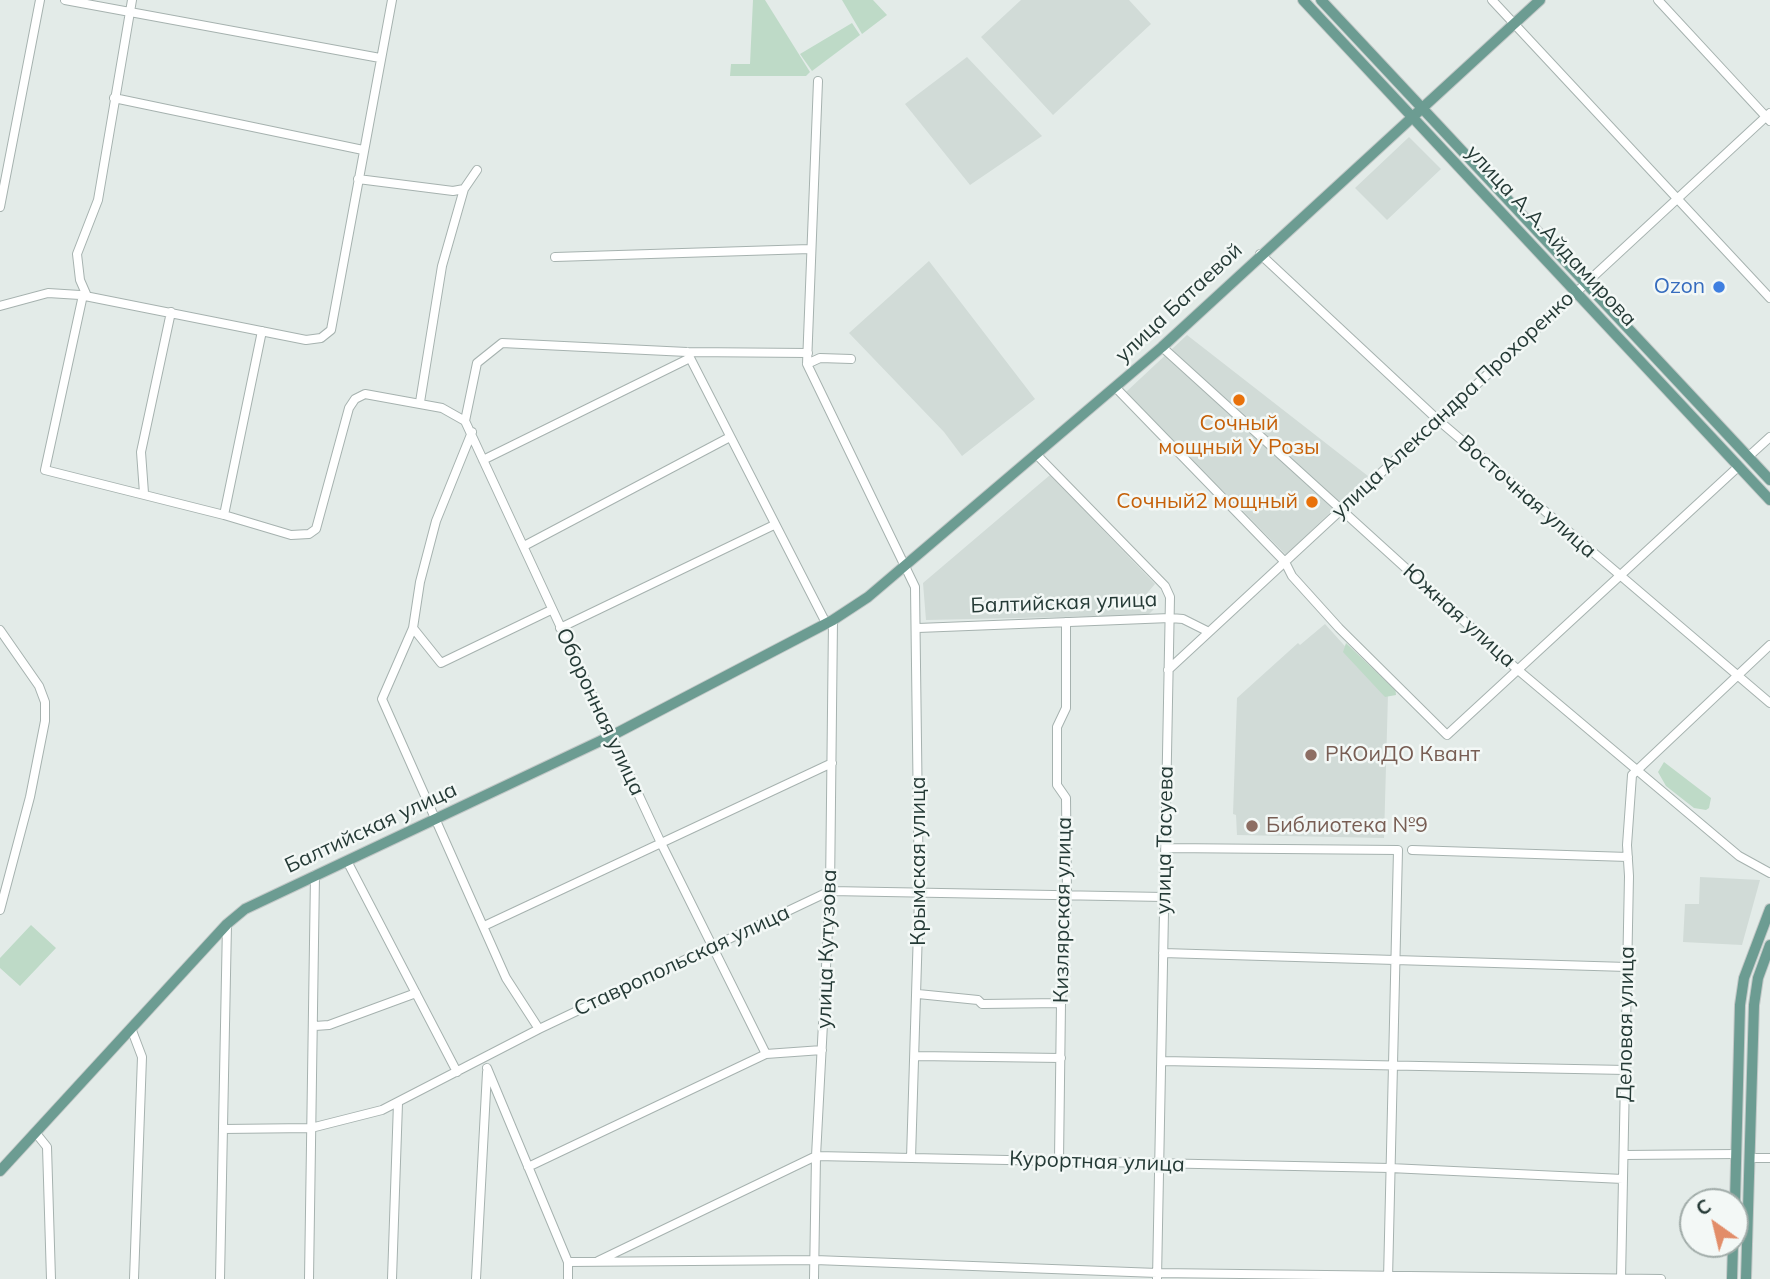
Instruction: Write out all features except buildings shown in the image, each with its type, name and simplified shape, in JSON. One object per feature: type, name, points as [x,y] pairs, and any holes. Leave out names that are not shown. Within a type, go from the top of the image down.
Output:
[{"type":"main road","name":"улица А.А.Айдамирова","points":[[1303,0],[1770,500]]},
{"type":"main road","name":"улица А.А.Айдамирова","points":[[1321,0],[1770,480]]},
{"type":"main road","name":"улица Батаевой","points":[[830,621],[868,597],[1116,388],[1540,0]]},
{"type":"main road","name":"Балтийская улица","points":[[0,1171],[226,924],[267,897],[613,735],[830,621]]},
{"type":"main road","points":[[1735,1188],[1743,987],[1770,909]]},
{"type":"main road","points":[[1746,1279],[1754,1005],[1764,978],[1770,945]]},
{"type":"main road","points":[[1732,1279],[1733,1258]]},
{"type":"street","points":[[0,207],[40,0]]},
{"type":"street","points":[[65,0],[380,58]]},
{"type":"street","points":[[132,0],[98,200],[77,254],[80,281],[85,296],[45,470],[224,515],[262,331]]},
{"type":"street","points":[[0,306],[48,293],[85,296],[306,340],[320,338],[331,330],[391,0]]},
{"type":"street","points":[[1492,0],[1770,298]]},
{"type":"street","points":[[1658,0],[1769,117]]},
{"type":"street","points":[[818,81],[807,364],[820,358],[851,359]]},
{"type":"street","points":[[114,98],[363,150]]},
{"type":"street","name":"улица Александра Прохоренко","points":[[1168,670],[1340,508],[1769,117]]},
{"type":"street","points":[[415,401],[442,266],[464,189],[477,170]]},
{"type":"street","points":[[358,179],[453,191],[464,189]]},
{"type":"street","points":[[555,257],[810,249]]},
{"type":"street","name":"Восточная улица","points":[[1260,254],[1438,420],[1770,703]]},
{"type":"street","points":[[144,494],[141,452],[171,312]]},
{"type":"street","points":[[464,421],[477,363],[502,343],[689,355],[808,353]]},
{"type":"street","name":"Южная улица","points":[[1162,347],[1518,670],[1739,856],[1768,872]]},
{"type":"street","points":[[689,355],[774,524],[830,621]]},
{"type":"street","points":[[483,460],[689,355]]},
{"type":"street","name":"Крымская улица","points":[[807,364],[915,587],[918,628],[918,995],[911,1158]]},
{"type":"street","points":[[1116,388],[1285,562],[1292,576],[1339,628],[1447,735],[1739,466]]},
{"type":"street","name":"Оборонная улица","points":[[224,515],[291,535],[309,534],[321,521],[349,408],[355,399],[365,394],[415,401],[454,413],[464,421],[472,432],[551,610],[613,735],[661,843],[766,1054]]},
{"type":"street","points":[[472,432],[436,521],[420,582],[413,628],[382,699],[456,872],[484,926],[506,978],[539,1029]]},
{"type":"street","points":[[1748,457],[1770,437]]},
{"type":"street","points":[[524,546],[730,438]]},
{"type":"street","name":"улица Тасуева","points":[[1037,455],[1165,586],[1170,597],[1157,1276]]},
{"type":"street","points":[[560,628],[774,524]]},
{"type":"street","points":[[413,628],[441,663],[551,610]]},
{"type":"street","name":"Балтийская улица","points":[[918,628],[1170,618],[1183,619],[1209,632]]},
{"type":"street","name":"улица Кутузова","points":[[814,1279],[830,891],[830,621]]},
{"type":"street","name":"Кизлярская улица","points":[[1059,1160],[1061,1003],[1067,895],[1066,798],[1057,785],[1058,727],[1066,708],[1066,622]]},
{"type":"street","points":[[0,630],[39,687],[45,702],[45,712],[30,797],[0,910]]},
{"type":"street","points":[[1636,770],[1770,645]]},
{"type":"street","points":[[484,926],[832,763]]},
{"type":"street","name":"Деловая улица","points":[[1621,1279],[1628,857],[1632,775],[1636,770]]},
{"type":"street","points":[[1166,848],[1398,850],[1398,959],[1388,1277]]},
{"type":"street","points":[[1412,850],[1628,857]]},
{"type":"street","points":[[347,861],[457,1072]]},
{"type":"street","points":[[309,1279],[316,875]]},
{"type":"street","name":"Ставропольская улица","points":[[223,1129],[311,1128],[398,1103],[539,1029],[830,891],[1164,897]]},
{"type":"street","points":[[220,1279],[226,924]]},
{"type":"street","points":[[1163,953],[1627,967]]},
{"type":"street","points":[[315,1026],[330,1025],[416,993]]},
{"type":"street","points":[[918,995],[978,1000],[982,1004],[1061,1003]]},
{"type":"street","points":[[131,1028],[142,1057],[134,1279]]},
{"type":"street","points":[[528,1167],[766,1054],[822,1050]]},
{"type":"street","points":[[916,1056],[1061,1058]]},
{"type":"street","points":[[485,1057],[487,1068],[568,1262],[568,1279]]},
{"type":"street","points":[[1162,1061],[1626,1070]]},
{"type":"street","points":[[477,1279],[487,1068]]},
{"type":"street","points":[[392,1279],[398,1103]]},
{"type":"street","points":[[35,1132],[47,1147],[51,1279]]},
{"type":"street","points":[[1624,1155],[1736,1154]]},
{"type":"street","name":"Курортная улица","points":[[594,1263],[817,1156],[1152,1161],[1158,1165],[1390,1168],[1623,1179]]},
{"type":"street","points":[[1750,1158],[1770,1158]]},
{"type":"street","points":[[568,1262],[815,1260],[1157,1276],[1661,1279]]},
{"type":"shaded area","points":[[1021,0],[1129,0],[1151,24],[1053,115],[981,37]]},
{"type":"shaded area","points":[[967,57],[1042,136],[970,185],[905,104]]},
{"type":"shaded area","points":[[1409,137],[1441,169],[1387,220],[1355,188]]},
{"type":"shaded area","points":[[929,261],[1035,399],[962,456],[944,432],[849,333]]},
{"type":"shaded area","points":[[1187,335],[1368,476],[1286,555],[1126,392]]},
{"type":"shaded area","points":[[1050,475],[1155,584],[1143,598],[1154,609],[1148,615],[926,620],[923,583]]},
{"type":"shaded area","name":"РКОиДО Квант","points":[[1325,624],[1388,694],[1384,838],[1237,835],[1236,815],[1233,814],[1237,698],[1298,643],[1300,645]]},
{"type":"shaded area","points":[[1700,877],[1760,880],[1742,945],[1683,942],[1685,904],[1699,904]]},
{"type":"green space","points":[[753,0],[765,0],[810,72],[806,76],[730,76],[731,64],[750,64]]},
{"type":"green space","points":[[842,0],[873,0],[887,15],[862,34]]},
{"type":"green space","points":[[852,23],[860,35],[812,71],[800,54]]},
{"type":"green space","points":[[1346,643],[1389,684],[1395,685],[1396,695],[1385,697],[1343,652]]},
{"type":"green space","points":[[1664,762],[1711,798],[1709,808],[1694,808],[1666,786],[1658,772]]},
{"type":"green space","points":[[31,925],[56,948],[20,986],[0,968],[0,958]]},
{"type":"place","name":"Ozon","points":[[1719,287]]},
{"type":"place","name":"Сочный мощный У Розы","points":[[1239,400]]},
{"type":"place","name":"Сочный2 мощный","points":[[1312,502]]},
{"type":"place","name":"РКОиДО Квант","points":[[1311,755]]},
{"type":"place","name":"Библиотека №9","points":[[1252,826]]}]
